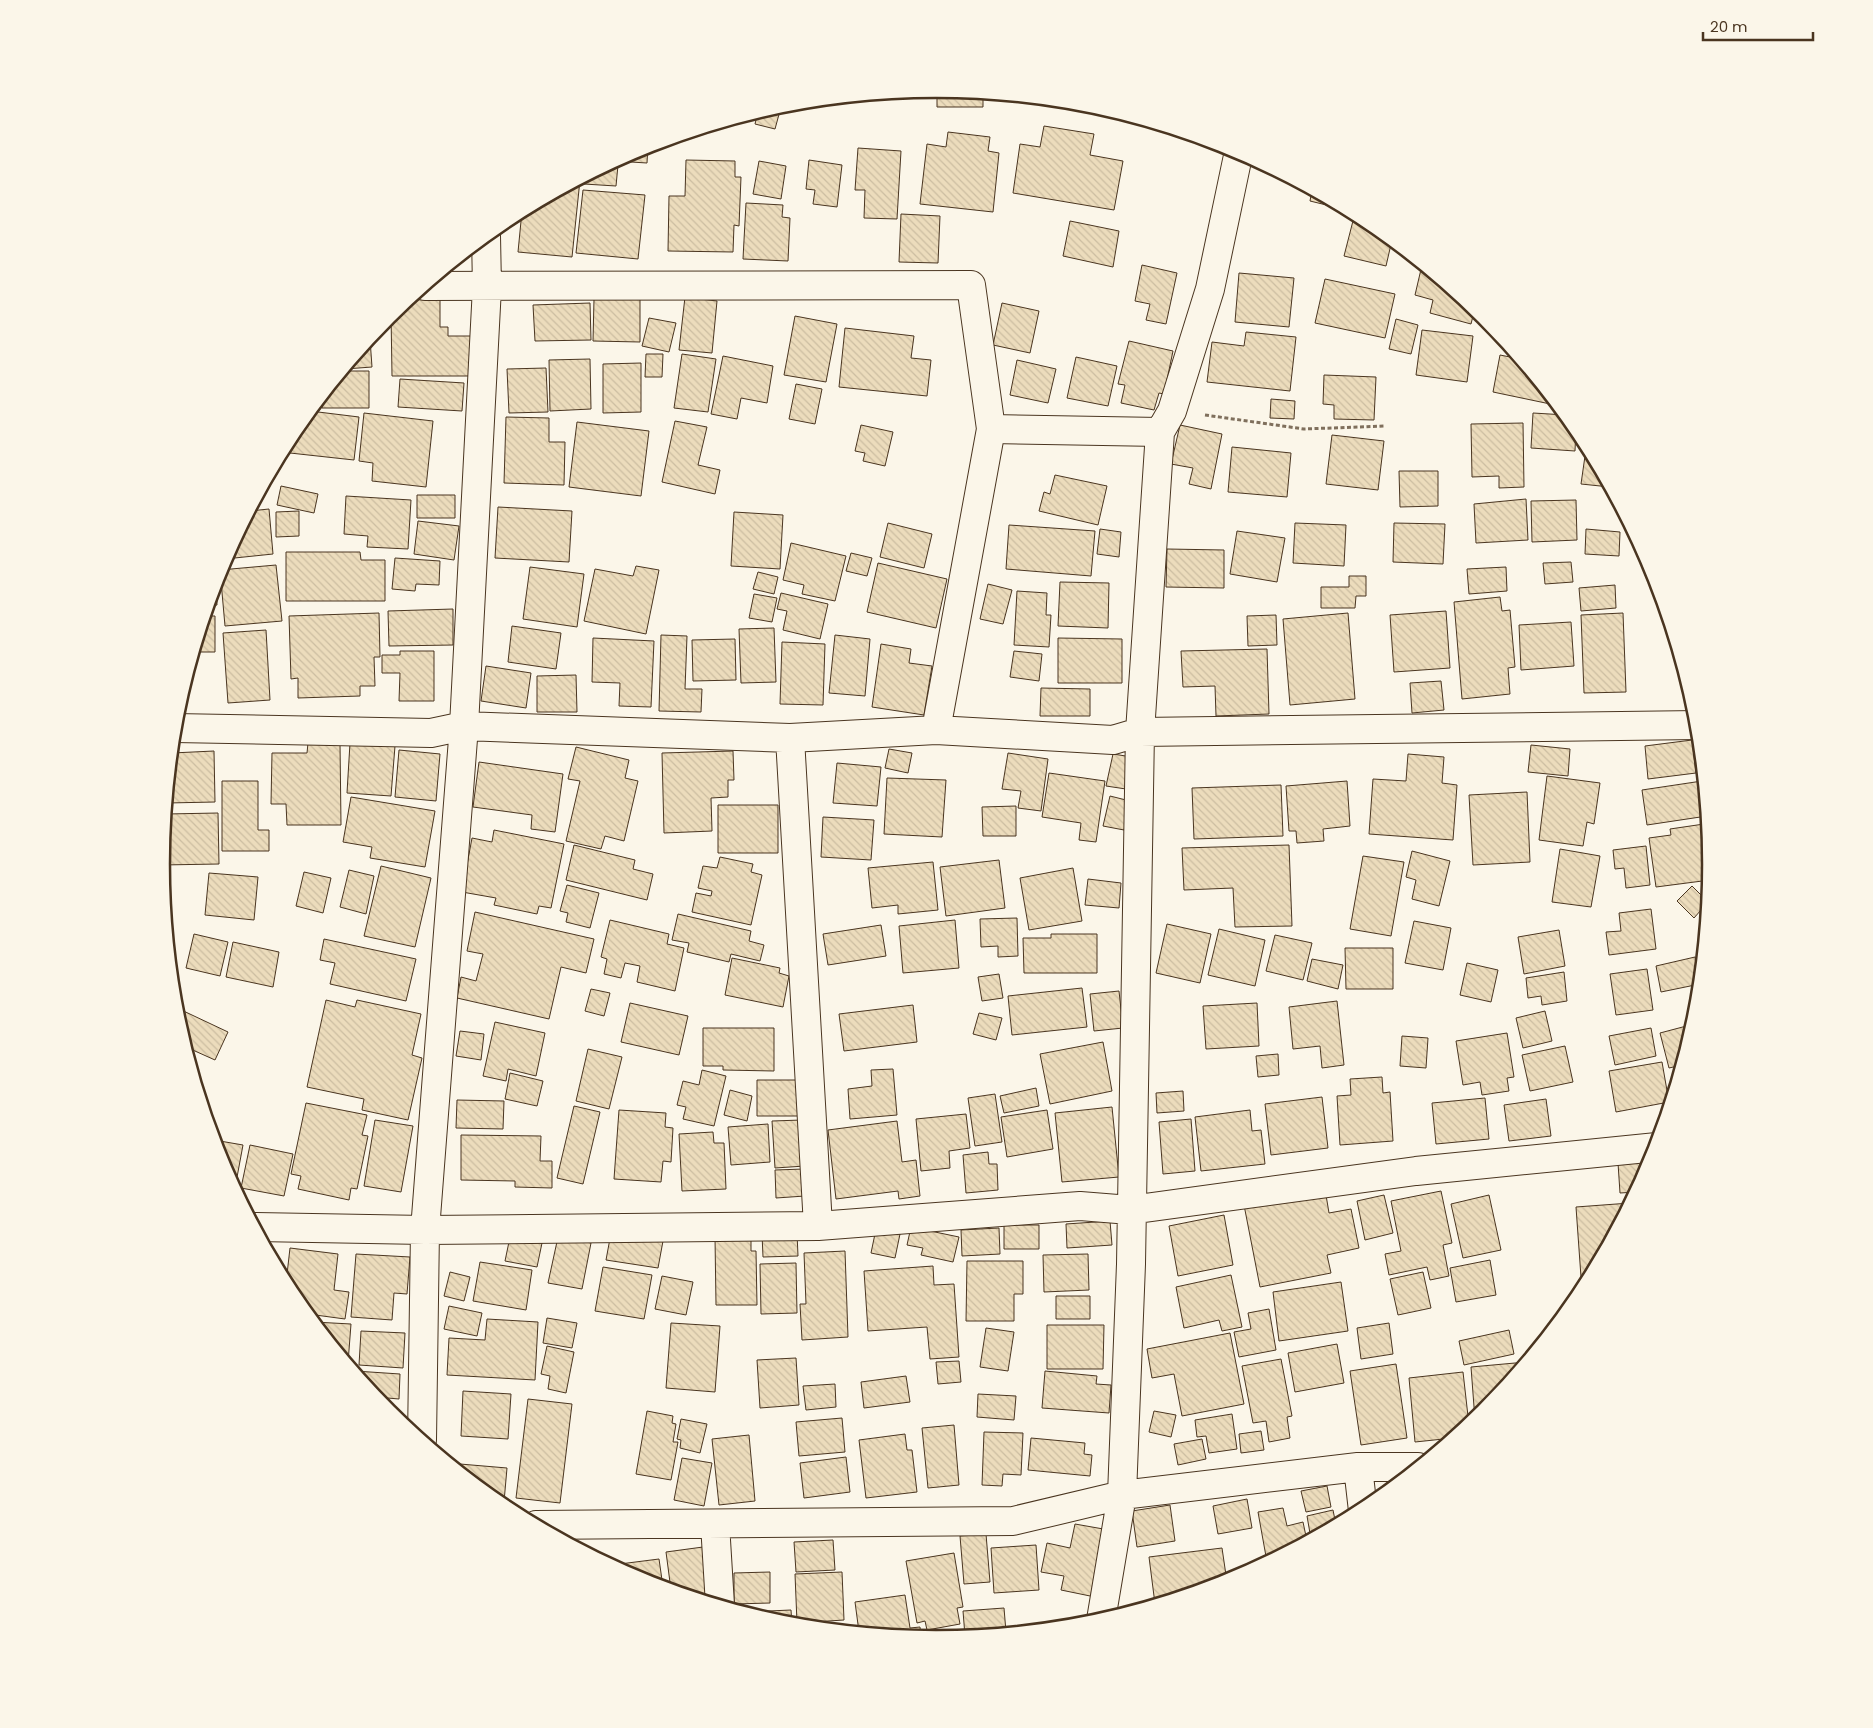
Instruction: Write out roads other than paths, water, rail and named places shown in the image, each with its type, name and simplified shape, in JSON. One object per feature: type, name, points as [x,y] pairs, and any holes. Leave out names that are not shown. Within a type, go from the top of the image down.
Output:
[{"type":"street","points":[[1102,1612],[1122,1495],[1131,1264],[1130,1210],[1140,732],[1166,421],[1210,289],[1238,160]]},
{"type":"street","points":[[422,1432],[425,1230],[464,726],[487,287],[486,245]]},
{"type":"street","points":[[433,286],[971,285],[991,429],[936,730]]},
{"type":"street","points":[[991,429],[1166,421]]},
{"type":"street","points":[[183,728],[431,733],[464,726],[790,738],[936,730],[1113,740],[1140,732],[1690,725]]},
{"type":"street","points":[[790,738],[818,1226]]},
{"type":"street","points":[[262,1227],[425,1230],[818,1226],[1080,1206],[1130,1210],[1416,1171],[1648,1148]]},
{"type":"street","points":[[548,1525],[1013,1521],[1122,1495],[1358,1468],[1409,1467]]},
{"type":"street","points":[[1358,1468],[1362,1501]]},
{"type":"street","points":[[715,1524],[720,1599]]}]
